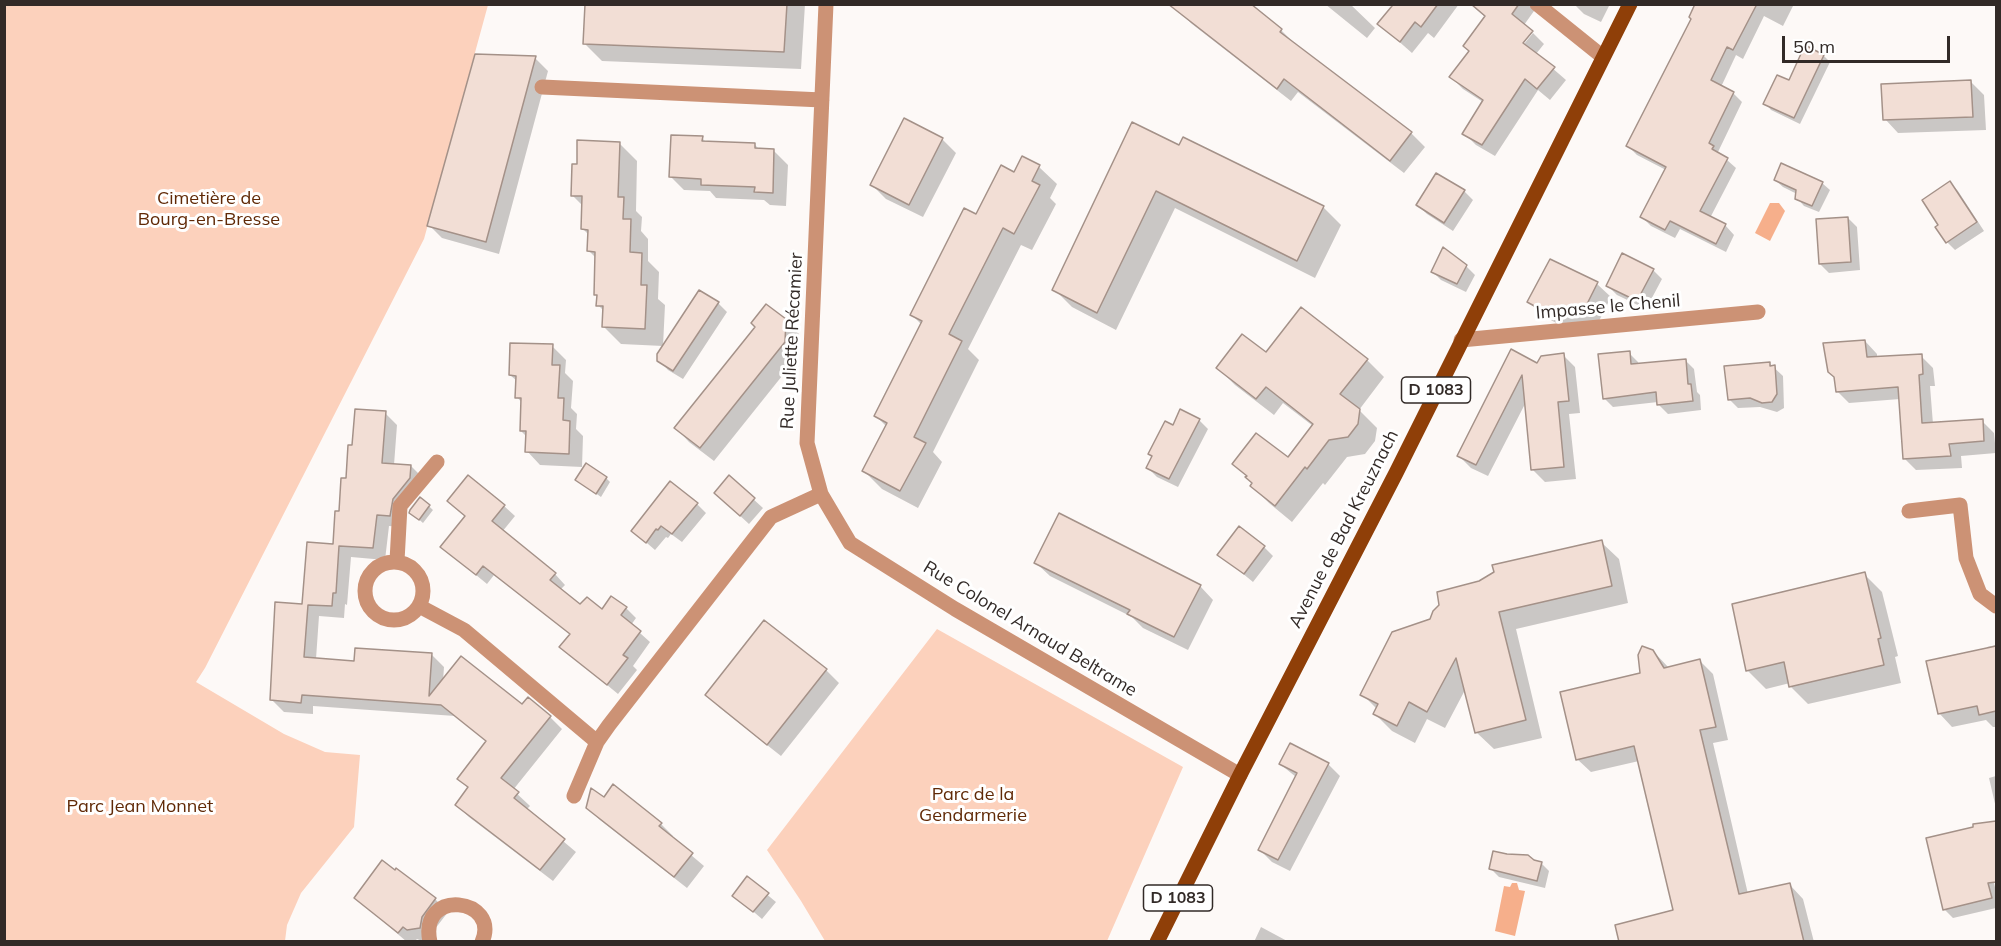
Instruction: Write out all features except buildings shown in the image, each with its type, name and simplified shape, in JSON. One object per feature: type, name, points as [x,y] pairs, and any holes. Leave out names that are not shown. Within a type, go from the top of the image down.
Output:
[{"type":"main road","name":"Avenue de Bad Kreuznach","points":[[1157,942],[1240,775],[1396,473],[1630,4]]},
{"type":"street","name":"Rue Juliette Récamier","points":[[821,494],[807,443],[826,4]]},
{"type":"street","points":[[1537,4],[1603,57]]},
{"type":"street","points":[[542,87],[822,100]]},
{"type":"street","name":"Impasse le Chenil","points":[[1461,340],[1758,312]]},
{"type":"street","points":[[397,561],[400,506],[436,462]]},
{"type":"street","points":[[574,796],[597,742],[771,517],[821,494]]},
{"type":"street","name":"Rue Colonel Arnaud Beltrame","points":[[821,494],[850,543],[963,613],[1240,775]]},
{"type":"street","points":[[1909,511],[1960,504],[1966,558],[1980,594],[1996,606]]},
{"type":"street","points":[[397,561],[415,570],[423,587],[423,597],[412,614],[400,619],[390,619],[380,616],[372,609],[365,591],[370,574],[387,562],[397,561]]},
{"type":"street","points":[[419,606],[464,630],[597,742]]},
{"type":"street","points":[[430,942],[430,923],[436,912],[455,903],[470,907],[477,912],[484,927],[482,942]]},
{"type":"green space","name":"Cimetière de Bourg-en-Bresse","points":[[5,5],[488,5],[424,239],[196,682],[284,734],[325,752],[360,755],[354,827],[301,893],[287,925],[285,941],[5,942]]},
{"type":"green space","name":"Parc de la Gendarmerie","points":[[937,629],[1183,767],[1107,941],[825,941],[767,850]]},
{"type":"shaded area","points":[[1770,203],[1779,203],[1785,211],[1770,241],[1755,233]]},
{"type":"shaded area","points":[[1512,883],[1517,883],[1519,890],[1525,891],[1515,936],[1495,931],[1504,886],[1510,887]]},
{"type":"park label","name":"Parc Jean Monnet","points":[[140,807]]}]
